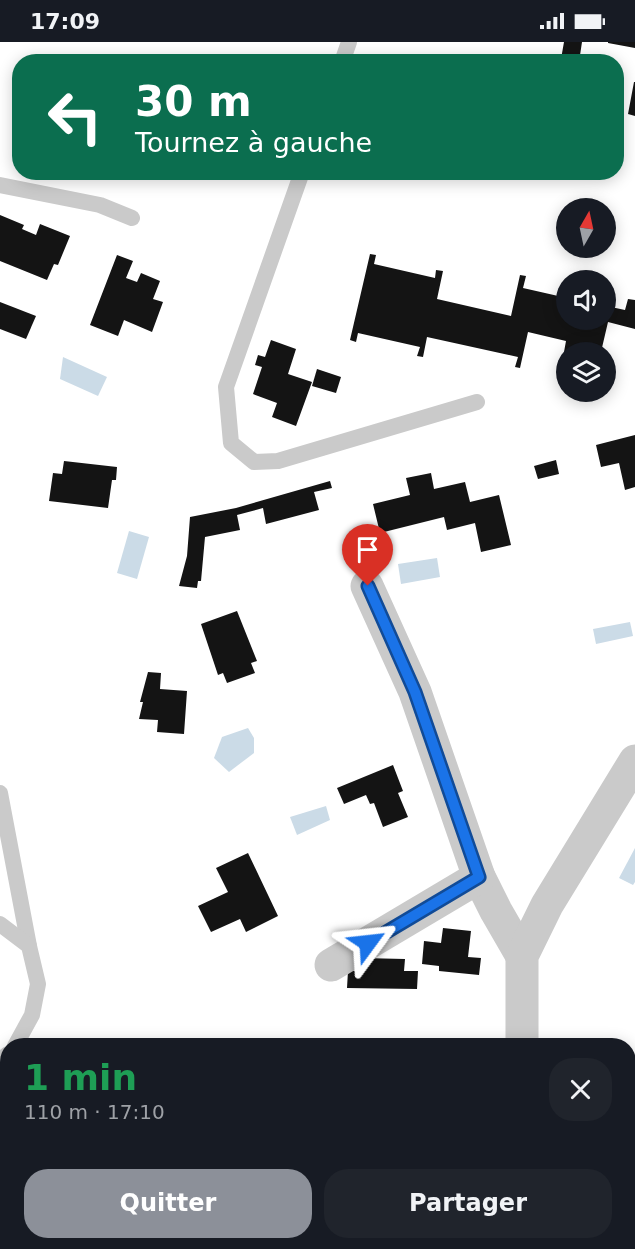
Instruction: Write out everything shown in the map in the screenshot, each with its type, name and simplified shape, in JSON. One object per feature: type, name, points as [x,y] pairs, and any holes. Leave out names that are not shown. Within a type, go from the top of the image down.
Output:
[{"type":"street","points":[[368,586],[415,692],[479,877],[522,956]]},
{"type":"street","points":[[522,1038],[522,956],[547,905],[635,761]]},
{"type":"street","points":[[331,965],[479,877]]},
{"type":"lane","points":[[299,180],[226,387],[231,443],[254,462],[278,461],[477,402]]},
{"type":"lane","points":[[0,185],[100,205],[132,218]]},
{"type":"lane","points":[[0,793],[38,984],[32,1015],[19,1038]]},
{"type":"lane","points":[[0,924],[29,946]]},
{"type":"water","points":[[63,357],[107,377],[98,396],[60,379]]},
{"type":"water","points":[[129,531],[149,537],[137,579],[117,573]]},
{"type":"water","points":[[437,558],[440,577],[401,584],[398,564]]},
{"type":"water","points":[[630,622],[633,636],[596,644],[593,629]]},
{"type":"water","points":[[248,728],[254,738],[254,753],[229,772],[214,758],[222,737]]},
{"type":"water","points":[[326,806],[330,820],[297,835],[290,817]]},
{"type":"water","points":[[635,848],[635,882],[633,885],[619,878]]},
{"type":"building","points":[[564,42],[582,42],[580,54],[562,54]]},
{"type":"building","points":[[635,42],[635,48],[608,43]]},
{"type":"building","points":[[635,82],[635,116],[628,114]]},
{"type":"building","points":[[0,215],[24,225],[22,229],[36,235],[40,224],[70,236],[58,265],[54,264],[47,280],[0,261]]},
{"type":"building","points":[[370,254],[376,255],[374,264],[435,278],[436,270],[443,271],[437,299],[511,316],[520,275],[526,276],[523,288],[556,296],[556,330],[606,330],[603,342],[566,342],[528,332],[520,368],[515,367],[518,357],[427,337],[423,357],[417,356],[420,347],[358,333],[356,342],[350,340]]},
{"type":"building","points":[[117,255],[133,261],[126,278],[137,282],[141,273],[160,281],[153,299],[163,302],[152,332],[124,320],[118,336],[90,325]]},
{"type":"building","points":[[628,299],[635,300],[635,329],[616,324],[616,308],[625,310]]},
{"type":"building","points":[[0,302],[36,316],[26,339],[0,329]]},
{"type":"building","points":[[271,340],[296,349],[288,374],[312,382],[296,426],[272,417],[277,403],[253,394],[262,367],[255,365],[258,355],[265,357]]},
{"type":"building","points":[[317,369],[341,377],[336,393],[312,386]]},
{"type":"building","points":[[635,435],[635,487],[625,490],[619,463],[601,467],[596,445]]},
{"type":"building","points":[[556,460],[559,474],[538,479],[534,466]]},
{"type":"building","points":[[64,461],[117,467],[116,480],[112,480],[108,508],[49,501],[53,473],[62,474]]},
{"type":"building","points":[[431,473],[434,489],[465,482],[470,502],[499,495],[511,545],[481,552],[475,523],[447,530],[444,517],[380,533],[373,504],[410,495],[406,478]]},
{"type":"building","points":[[330,481],[332,488],[314,492],[319,510],[266,524],[263,508],[237,515],[240,530],[205,537],[201,581],[198,581],[197,588],[179,586],[187,556],[190,517],[236,508]]},
{"type":"building","points":[[237,611],[257,661],[251,663],[255,673],[227,683],[223,673],[218,675],[201,624]]},
{"type":"building","points":[[148,672],[161,673],[160,689],[187,691],[184,734],[157,732],[158,720],[139,719],[143,702],[140,702]]},
{"type":"building","points":[[393,765],[403,791],[398,793],[408,817],[383,827],[374,803],[370,804],[366,795],[344,804],[337,788]]},
{"type":"building","points":[[248,853],[278,916],[246,932],[240,919],[211,932],[198,906],[228,892],[216,868]]},
{"type":"building","points":[[443,928],[471,931],[468,957],[481,958],[479,975],[439,971],[439,966],[422,964],[424,941],[441,943]]},
{"type":"building","points":[[362,958],[405,959],[404,971],[418,971],[417,989],[347,988],[348,971],[361,971]]},
{"type":"route","points":[[368,586],[415,692],[479,877],[368,943]]}]
